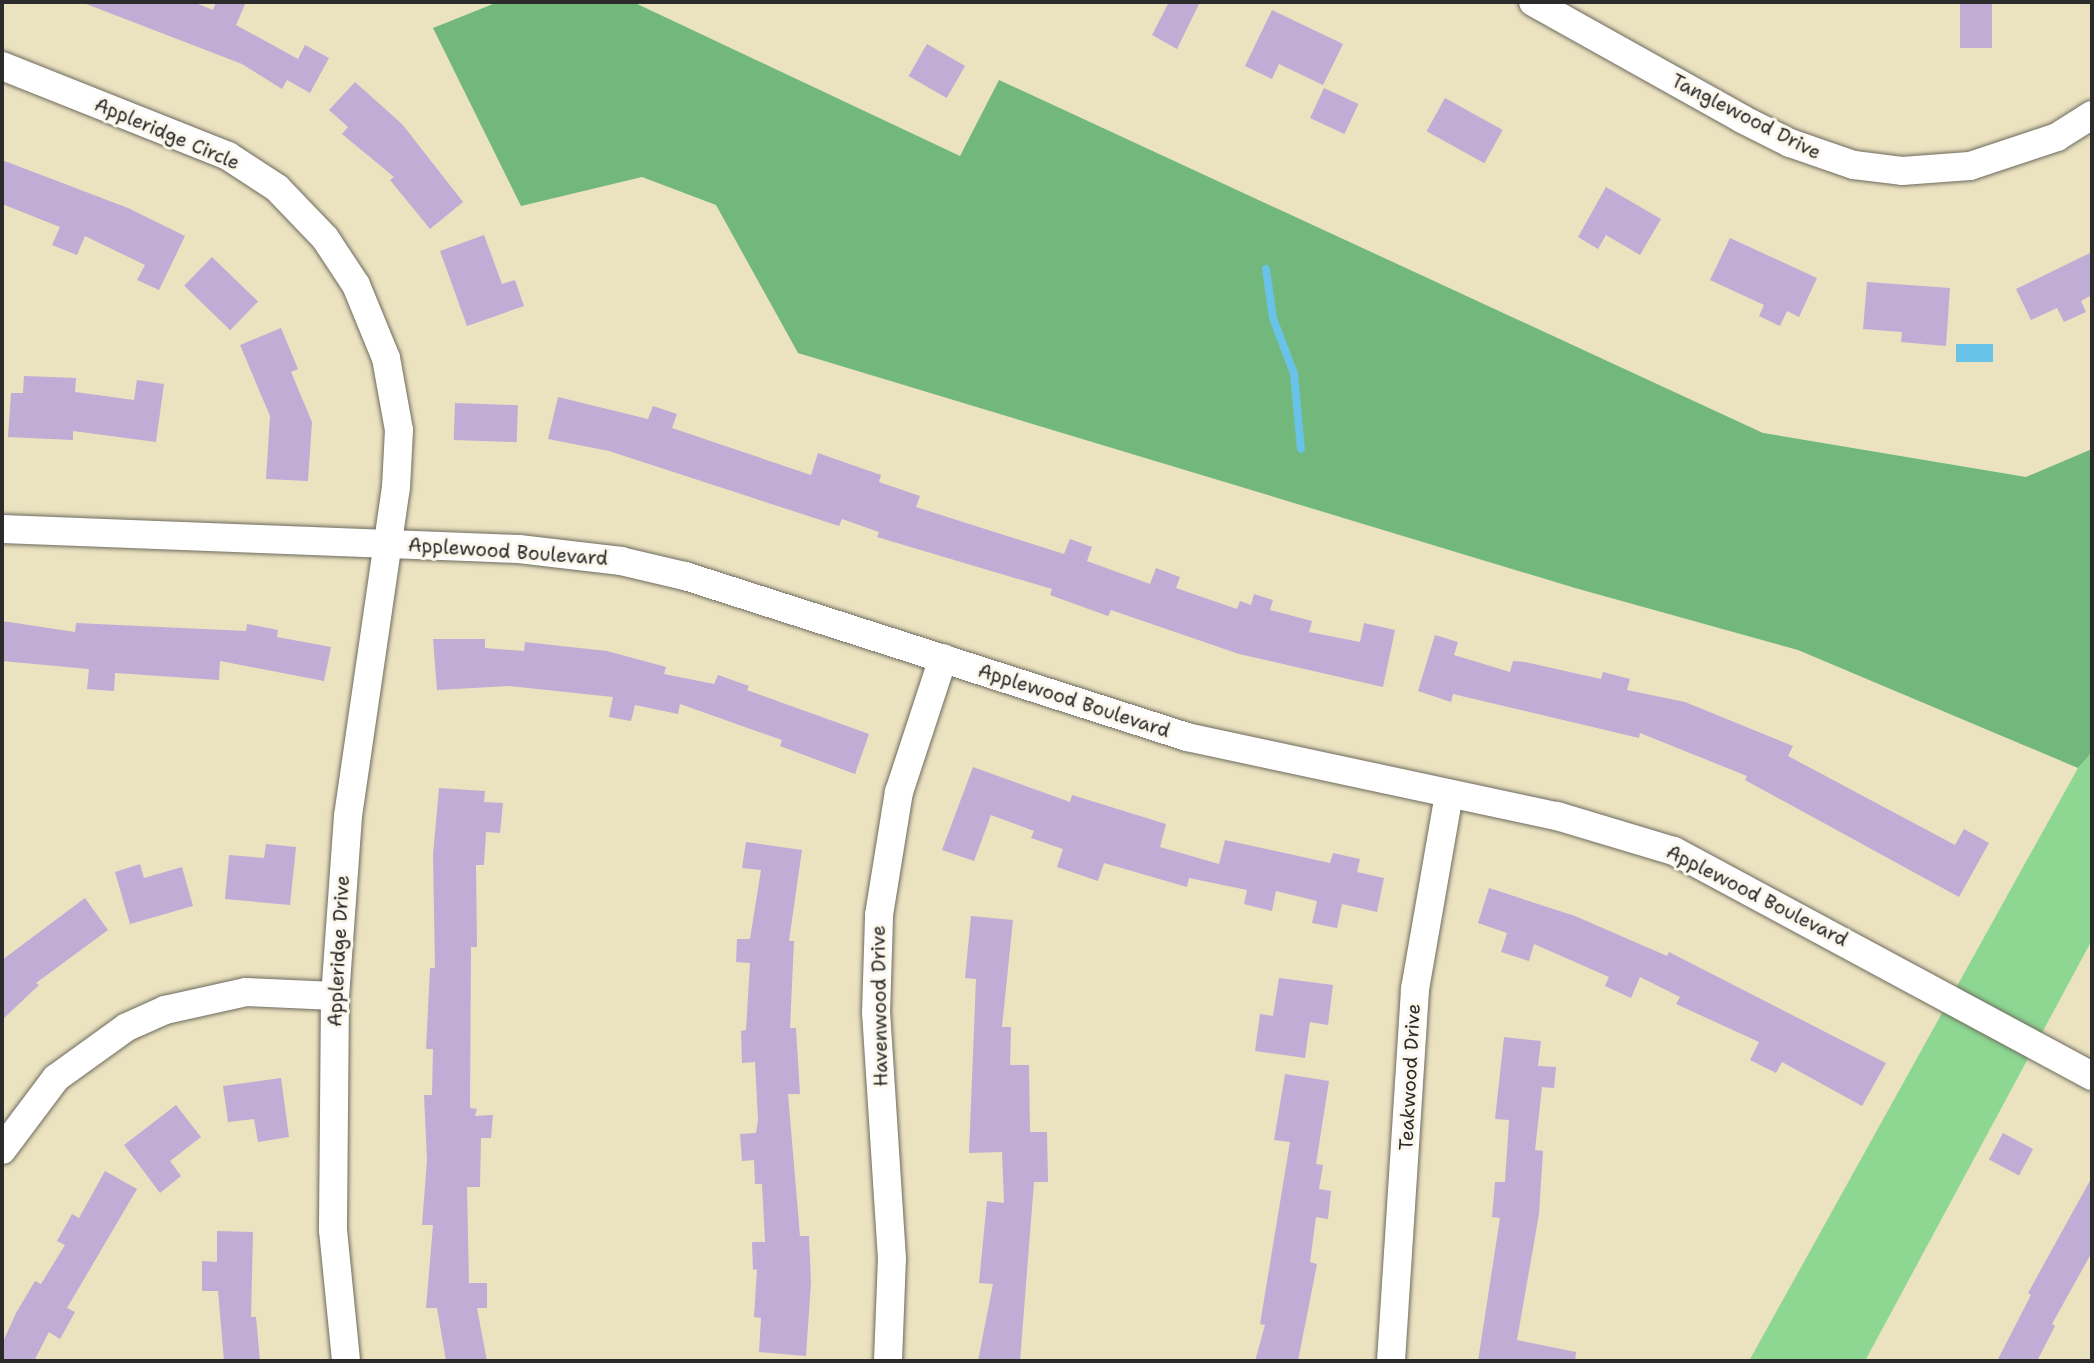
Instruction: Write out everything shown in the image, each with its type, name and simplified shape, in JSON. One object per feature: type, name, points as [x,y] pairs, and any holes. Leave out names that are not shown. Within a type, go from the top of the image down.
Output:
[{"type":"street","name":"Tanglewood Drive","points":[[1533,2],[1742,119],[1790,143],[1854,165],[1902,171],[1970,166],[2057,137],[2092,115]]},
{"type":"street","name":"Appleridge Circle","points":[[2,66],[228,156],[277,188],[325,238],[356,285],[386,358],[399,430],[388,544]]},
{"type":"street","name":"Applewood Boulevard","points":[[2,529],[519,550],[621,561],[739,592],[1187,737],[1590,824],[1674,851],[2092,1076]]},
{"type":"street","name":"Appleridge Drive","points":[[346,1361],[333,1230],[335,996],[348,816],[388,544]]},
{"type":"street","name":"Havenwood Drive","points":[[888,1361],[892,1259],[876,1013],[879,915],[899,792],[943,658]]},
{"type":"street","name":"Teakwood Drive","points":[[1391,1361],[1415,989],[1449,795]]},
{"type":"street","points":[[2,1150],[56,1079],[127,1027],[205,998],[246,992],[335,996]]},
{"type":"green space","points":[[498,2],[633,2],[960,156],[999,80],[1763,433],[2026,477],[2092,449],[2092,752],[2078,768],[1798,650],[1575,588],[798,353],[716,205],[642,177],[521,206],[433,28]]},
{"type":"green space","points":[[2092,752],[2092,940],[1865,1361],[1749,1361],[2078,768]]},
{"type":"water","points":[[1956,344],[1993,344],[1993,362],[1956,362]]},
{"type":"building","points":[[81,2],[193,2],[213,10],[216,2],[246,2],[236,25],[298,59],[305,45],[329,58],[310,93],[287,80],[282,89],[242,64]]},
{"type":"building","points":[[1169,2],[1200,2],[1177,49],[1152,35]]},
{"type":"building","points":[[1960,2],[1992,2],[1992,48],[1960,48]]},
{"type":"building","points":[[1272,10],[1343,44],[1323,85],[1279,64],[1272,79],[1245,66]]},
{"type":"building","points":[[927,44],[965,66],[947,98],[908,76]]},
{"type":"building","points":[[355,82],[402,124],[463,202],[430,229],[390,180],[394,177],[342,134],[348,127],[329,110]]},
{"type":"building","points":[[1324,88],[1358,104],[1344,134],[1310,118]]},
{"type":"building","points":[[1445,98],[1503,130],[1484,163],[1427,131]]},
{"type":"building","points":[[2,160],[128,208],[185,236],[159,290],[137,280],[145,265],[85,236],[77,255],[52,245],[60,227],[2,204]]},
{"type":"building","points":[[1606,187],[1661,219],[1640,255],[1606,235],[1598,249],[1578,237]]},
{"type":"building","points":[[484,235],[502,284],[515,280],[524,306],[467,326],[440,251]]},
{"type":"building","points":[[1730,238],[1817,278],[1799,317],[1787,311],[1780,326],[1759,316],[1764,305],[1710,280]]},
{"type":"building","points":[[2092,252],[2092,295],[2081,301],[2086,312],[2064,322],[2057,308],[2031,320],[2016,289]]},
{"type":"building","points":[[212,257],[258,301],[230,330],[184,286]]},
{"type":"building","points":[[1867,282],[1950,288],[1946,346],[1901,342],[1902,332],[1863,329]]},
{"type":"building","points":[[281,328],[298,369],[291,372],[312,422],[308,481],[266,479],[270,416],[240,345]]},
{"type":"building","points":[[24,376],[76,378],[75,392],[134,400],[137,380],[164,384],[156,442],[73,431],[73,440],[8,437],[11,393],[23,393]]},
{"type":"building","points":[[558,397],[648,419],[653,406],[677,414],[672,428],[811,475],[818,453],[881,475],[879,482],[920,496],[916,507],[1064,554],[1070,539],[1092,547],[1087,561],[1150,584],[1156,568],[1180,577],[1176,588],[1237,609],[1240,601],[1251,605],[1254,594],[1273,600],[1270,610],[1312,621],[1309,632],[1360,642],[1364,623],[1395,630],[1383,687],[1239,654],[1111,610],[1108,616],[1050,595],[1052,589],[877,537],[879,532],[842,519],[839,526],[609,451],[548,439]]},
{"type":"building","points":[[455,403],[518,405],[517,442],[454,440]]},
{"type":"building","points":[[2,621],[75,632],[76,623],[246,631],[247,624],[278,630],[277,637],[331,647],[324,681],[220,661],[219,680],[115,673],[114,691],[87,689],[89,669],[2,661]]},
{"type":"building","points":[[1435,635],[1458,642],[1454,655],[1510,672],[1513,661],[1601,679],[1603,672],[1630,679],[1627,690],[1685,702],[1793,746],[1788,756],[1955,845],[1964,829],[1989,843],[1959,897],[1745,780],[1747,776],[1640,733],[1639,738],[1453,694],[1451,702],[1418,691]]},
{"type":"building","points":[[433,639],[485,639],[485,648],[524,651],[525,642],[607,651],[666,667],[664,674],[714,684],[718,675],[749,686],[747,690],[869,734],[855,774],[780,746],[782,740],[680,704],[678,714],[635,705],[631,721],[609,717],[613,697],[509,686],[437,690]]},
{"type":"building","points":[[973,767],[1070,802],[1072,795],[1166,824],[1160,847],[1219,864],[1225,840],[1330,863],[1333,853],[1360,859],[1357,872],[1384,878],[1377,912],[1342,904],[1337,928],[1312,923],[1317,901],[1276,891],[1272,911],[1244,904],[1247,890],[1189,878],[1187,887],[1104,863],[1098,881],[1057,867],[1063,849],[1031,838],[1034,831],[991,815],[974,861],[942,850]]},
{"type":"building","points":[[439,788],[485,791],[484,802],[503,803],[500,833],[486,832],[484,865],[476,865],[477,947],[471,947],[470,1108],[477,1109],[475,1116],[493,1115],[491,1138],[481,1138],[480,1187],[467,1187],[469,1283],[487,1283],[487,1308],[477,1308],[487,1361],[446,1361],[437,1308],[426,1308],[433,1225],[422,1225],[427,1160],[424,1095],[432,1095],[433,1049],[426,1049],[430,968],[435,968],[433,855]]},
{"type":"building","points":[[746,842],[802,850],[789,941],[794,941],[790,1028],[796,1028],[800,1094],[788,1094],[800,1236],[809,1236],[811,1282],[806,1356],[759,1352],[761,1318],[754,1317],[757,1269],[753,1270],[752,1242],[765,1242],[762,1184],[755,1184],[754,1160],[742,1161],[740,1134],[756,1133],[758,1120],[755,1062],[742,1063],[741,1031],[746,1030],[750,963],[736,962],[737,939],[750,939],[761,870],[742,868]]},
{"type":"building","points":[[266,844],[296,847],[290,905],[225,899],[229,855],[264,858]]},
{"type":"building","points":[[140,864],[144,878],[182,867],[193,906],[130,924],[115,872]]},
{"type":"building","points":[[1489,888],[1575,916],[1667,956],[1669,952],[1886,1063],[1862,1106],[1782,1062],[1776,1073],[1750,1060],[1759,1042],[1676,1004],[1680,997],[1640,977],[1631,998],[1605,986],[1609,977],[1534,944],[1529,961],[1501,952],[1507,933],[1478,923]]},
{"type":"building","points":[[85,898],[108,930],[36,983],[39,985],[2,1020],[2,960]]},
{"type":"building","points":[[971,916],[1013,920],[1002,1027],[1011,1027],[1010,1065],[1029,1065],[1030,1132],[1047,1132],[1048,1182],[1034,1182],[1020,1361],[978,1361],[993,1284],[979,1283],[987,1201],[1004,1203],[1002,1152],[969,1153],[976,979],[965,978]]},
{"type":"building","points":[[1279,978],[1333,985],[1328,1025],[1310,1022],[1305,1058],[1255,1051],[1260,1014],[1273,1016]]},
{"type":"building","points":[[1504,1037],[1541,1041],[1538,1066],[1556,1067],[1554,1088],[1542,1087],[1535,1150],[1543,1151],[1539,1214],[1517,1340],[1576,1352],[1575,1361],[1478,1361],[1500,1218],[1492,1217],[1495,1182],[1505,1182],[1509,1120],[1495,1119]]},
{"type":"building","points":[[1285,1074],[1329,1081],[1316,1164],[1323,1165],[1319,1189],[1331,1191],[1328,1219],[1316,1217],[1310,1262],[1317,1264],[1298,1361],[1255,1361],[1265,1325],[1260,1324],[1290,1142],[1274,1140]]},
{"type":"building","points":[[281,1078],[289,1137],[258,1142],[254,1119],[228,1122],[223,1086]]},
{"type":"building","points":[[176,1105],[201,1137],[170,1161],[181,1176],[160,1193],[124,1145]]},
{"type":"building","points":[[2003,1133],[2033,1149],[2019,1175],[1989,1159]]},
{"type":"building","points":[[105,1171],[137,1189],[67,1308],[75,1312],[60,1339],[49,1332],[34,1361],[2,1361],[2,1344],[16,1313],[35,1281],[41,1284],[65,1245],[57,1241],[72,1214],[79,1218]]},
{"type":"building","points":[[2092,1177],[2092,1252],[2052,1324],[2055,1326],[2037,1361],[1997,1361],[2031,1295],[2028,1293]]},
{"type":"building","points":[[217,1231],[253,1232],[251,1317],[256,1317],[260,1361],[224,1361],[218,1291],[202,1291],[202,1261],[217,1262]]},
{"type":"waterway","points":[[1266,269],[1273,318],[1294,374],[1301,449]]}]
